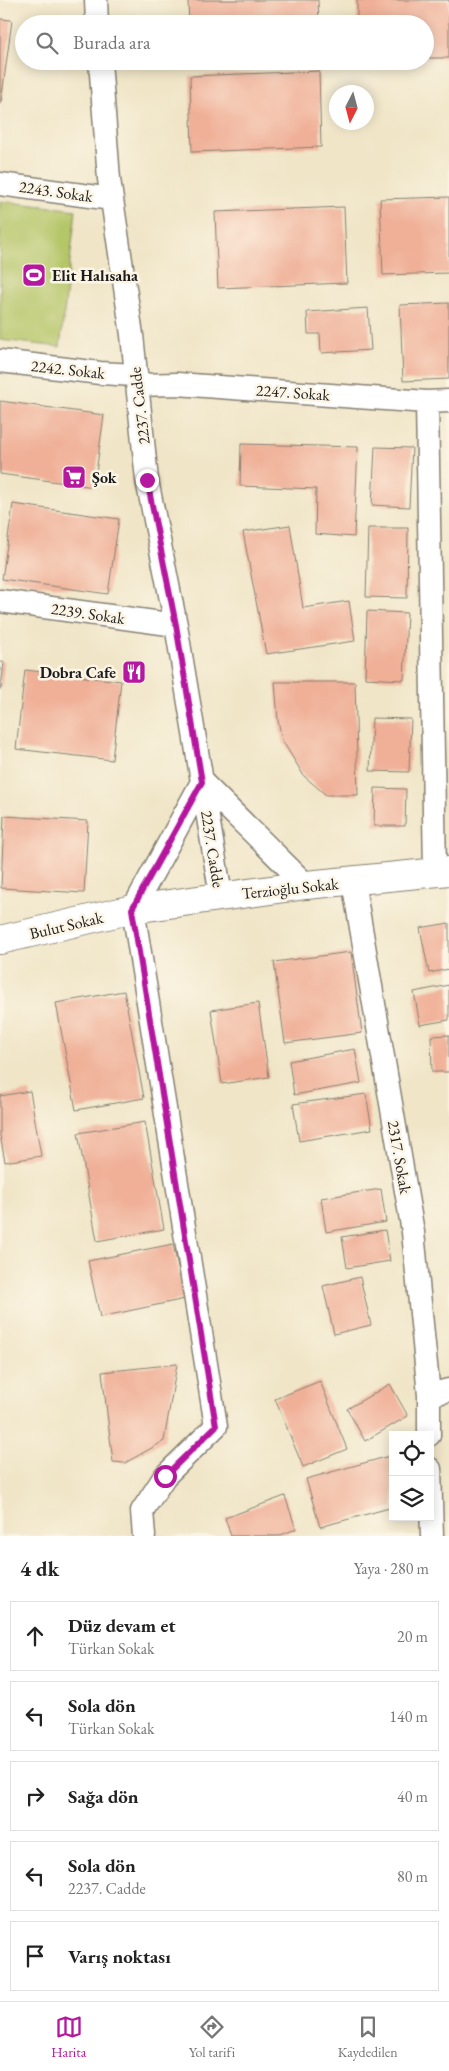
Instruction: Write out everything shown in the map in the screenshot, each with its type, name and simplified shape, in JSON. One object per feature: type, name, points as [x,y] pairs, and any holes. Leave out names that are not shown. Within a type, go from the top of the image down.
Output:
[{"type":"street","points":[[96,0],[97,15]]},
{"type":"street","name":"2237. Cadde","points":[[101,70],[109,179],[132,335],[147,480],[176,625],[221,896]]},
{"type":"street","name":"2243. Sokak","points":[[0,184],[112,199]]},
{"type":"street","name":"2242. Sokak","points":[[0,361],[100,373],[136,380]]},
{"type":"street","name":"2247. Sokak","points":[[136,380],[427,402],[449,401]]},
{"type":"street","points":[[427,402],[442,872]]},
{"type":"street","name":"2239. Sokak","points":[[0,601],[176,625]]},
{"type":"street","points":[[144,1536],[142,1511],[165,1476],[216,1426],[132,909],[202,782],[306,886]]},
{"type":"street","name":"Terzioğlu Sokak","points":[[132,909],[221,896],[442,872]]},
{"type":"street","name":"2317. Sokak","points":[[353,881],[439,1392],[431,1431]]},
{"type":"street","name":"Bulut Sokak","points":[[0,940],[132,909]]},
{"type":"street","points":[[430,1476],[432,1536]]},
{"type":"green space","name":"Elit Halısaha","points":[[0,201],[76,210],[60,347],[0,340]]},
{"type":"building","points":[[188,0],[318,0],[319,15],[189,15]]},
{"type":"building","points":[[357,0],[449,0],[449,58],[434,58],[434,15],[357,15]]},
{"type":"building","points":[[0,19],[12,20],[1,103],[0,103]]},
{"type":"building","points":[[319,71],[321,147],[192,152],[190,76]]},
{"type":"building","points":[[449,197],[449,273],[383,275],[380,199]]},
{"type":"building","points":[[344,207],[347,283],[218,288],[215,212]]},
{"type":"building","points":[[449,303],[449,379],[403,381],[400,305]]},
{"type":"building","points":[[368,308],[371,350],[321,353],[320,334],[308,334],[307,312]]},
{"type":"building","points":[[0,401],[104,415],[94,487],[0,474]]},
{"type":"building","points":[[241,444],[358,447],[354,537],[315,534],[316,489],[240,486]]},
{"type":"building","points":[[375,447],[412,448],[409,507],[372,505]]},
{"type":"building","points":[[13,504],[119,519],[108,594],[2,579]]},
{"type":"building","points":[[290,525],[303,608],[349,601],[355,641],[266,654],[243,532]]},
{"type":"building","points":[[368,528],[408,528],[407,598],[366,597]]},
{"type":"building","points":[[367,611],[407,613],[404,680],[365,678]]},
{"type":"building","points":[[0,662],[4,662],[1,689],[0,689]]},
{"type":"building","points":[[25,670],[121,681],[112,760],[16,749]]},
{"type":"building","points":[[275,682],[355,682],[358,795],[326,795],[304,776],[282,740],[278,720]]},
{"type":"building","points":[[372,718],[411,719],[409,772],[370,771]]},
{"type":"building","points":[[375,788],[406,789],[405,826],[374,826]]},
{"type":"building","points":[[4,816],[88,821],[84,893],[1,888]]},
{"type":"building","points":[[449,923],[449,969],[429,973],[420,928]]},
{"type":"building","points":[[351,952],[362,1033],[285,1043],[274,962]]},
{"type":"building","points":[[449,985],[449,1020],[420,1025],[414,992]]},
{"type":"building","points":[[124,991],[144,1098],[76,1110],[56,1003]]},
{"type":"building","points":[[258,1003],[269,1077],[222,1084],[211,1010]]},
{"type":"building","points":[[449,1035],[449,1072],[432,1072],[431,1036]]},
{"type":"building","points":[[355,1049],[361,1083],[294,1095],[289,1061]]},
{"type":"building","points":[[30,1091],[41,1156],[5,1162],[0,1135],[0,1096]]},
{"type":"building","points":[[366,1094],[372,1129],[299,1141],[293,1104]]},
{"type":"building","points":[[145,1122],[164,1229],[97,1241],[78,1133]]},
{"type":"building","points":[[381,1189],[386,1222],[326,1232],[321,1198]]},
{"type":"building","points":[[385,1230],[390,1261],[347,1268],[342,1237]]},
{"type":"building","points":[[173,1244],[185,1299],[100,1317],[88,1261]]},
{"type":"building","points":[[360,1277],[371,1325],[334,1334],[323,1286]]},
{"type":"building","points":[[177,1364],[164,1441],[125,1463],[113,1462],[102,1372]]},
{"type":"building","points":[[320,1381],[347,1449],[303,1467],[275,1399]]},
{"type":"building","points":[[390,1384],[408,1416],[365,1441],[347,1409]]},
{"type":"building","points":[[389,1456],[389,1508],[320,1527],[306,1479]]},
{"type":"building","points":[[285,1496],[296,1529],[278,1536],[231,1536],[225,1518]]},
{"type":"place","name":"Elit Halısaha","points":[[34,275]]},
{"type":"place","name":"Şok","points":[[74,477]]},
{"type":"place","name":"Dobra Cafe","points":[[134,672]]},
{"type":"route","points":[[147,480],[176,625],[202,782],[132,909],[216,1426],[165,1476]]}]
